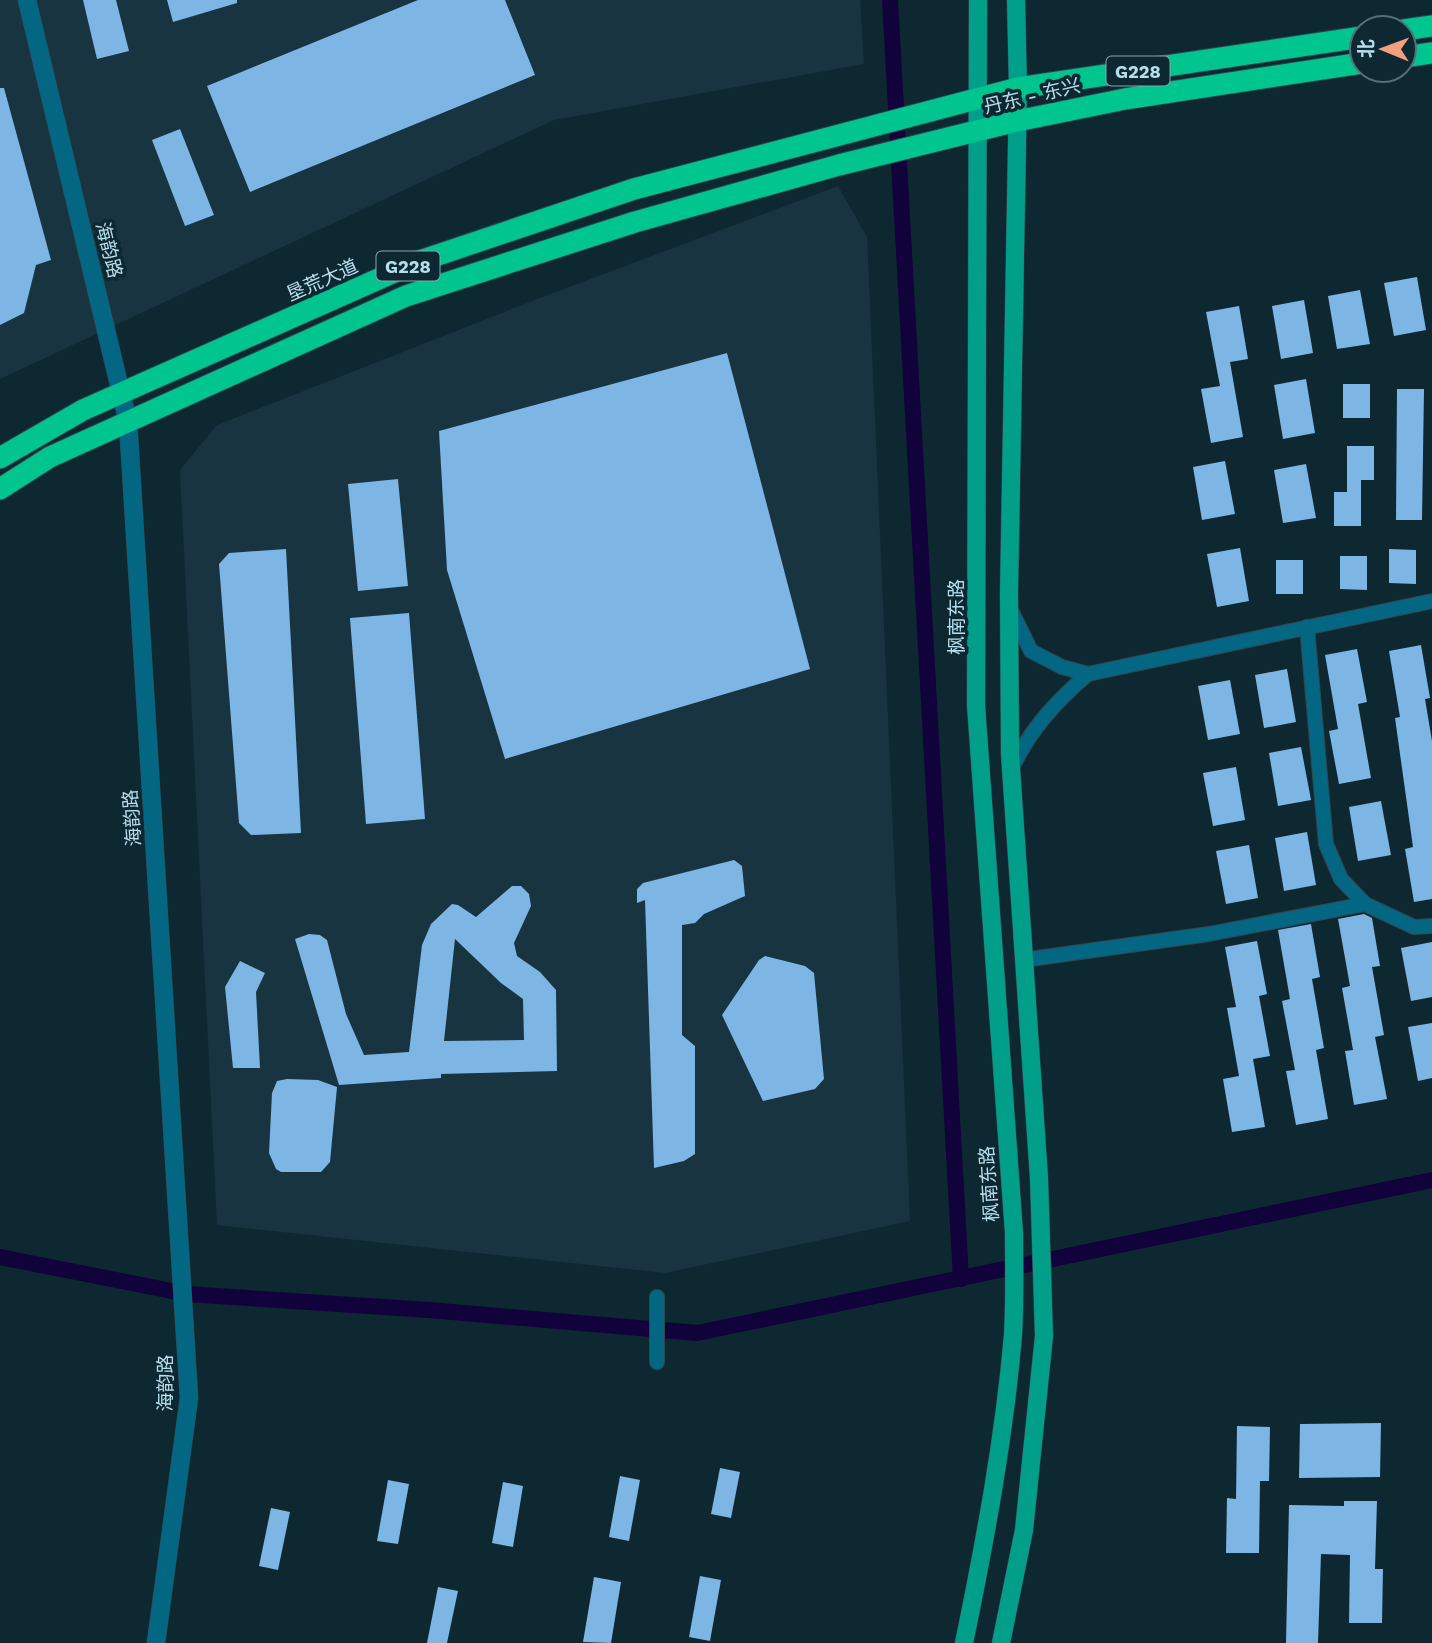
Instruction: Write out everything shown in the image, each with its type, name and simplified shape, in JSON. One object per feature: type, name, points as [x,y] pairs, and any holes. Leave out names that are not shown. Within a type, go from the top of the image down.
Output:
[{"type":"highway","name":"丹东 - 东兴","points":[[839,132],[1018,88],[1348,39]]},
{"type":"highway","name":"丹东 - 东兴","points":[[128,422],[406,296],[635,222],[839,165],[922,147],[1017,121],[1125,99],[1348,65]]},
{"type":"highway","name":"垦荒大道","points":[[0,458],[83,410],[417,262],[634,188],[839,132]]},
{"type":"highway","name":"G228","points":[[0,489],[50,457],[128,422]]},
{"type":"main road","name":"海韵路","points":[[27,0],[128,422],[190,1398],[156,1643]]},
{"type":"main road","name":"枫南东路","points":[[964,1643],[991,1511],[1013,1334],[1014,1302],[1014,1233],[976,705],[980,97],[978,0]]},
{"type":"main road","points":[[1001,1643],[1024,1530],[1044,1336],[1041,1229],[1010,772],[1009,605],[1018,88],[1016,0]]},
{"type":"street","points":[[1009,605],[1031,651],[1062,667],[1088,674],[1432,601]]},
{"type":"street","points":[[1307,627],[1326,844],[1341,880],[1365,904],[1413,928],[1432,926]]},
{"type":"street","points":[[1010,772],[1034,727],[1088,674]]},
{"type":"street","points":[[1023,960],[1209,934],[1365,904]]},
{"type":"street","points":[[657,1297],[657,1362]]},
{"type":"shaded area","points":[[0,0],[860,0],[864,64],[554,120],[0,379]]},
{"type":"shaded area","points":[[838,186],[867,237],[910,1221],[665,1273],[217,1225],[180,470],[217,425],[540,298]]},
{"type":"building","points":[[83,0],[116,0],[129,51],[97,59]]},
{"type":"building","points":[[167,0],[237,0],[237,3],[173,22]]},
{"type":"building","points":[[418,0],[505,0],[535,75],[250,192],[207,86]]},
{"type":"building","points":[[0,88],[4,88],[51,260],[36,265],[24,313],[0,325]]},
{"type":"building","points":[[180,129],[214,215],[185,226],[152,140]]},
{"type":"building","points":[[1417,277],[1426,330],[1394,336],[1384,283]]},
{"type":"building","points":[[1360,290],[1370,344],[1337,349],[1328,296]]},
{"type":"building","points":[[1304,300],[1313,353],[1281,359],[1272,306]]},
{"type":"building","points":[[1239,306],[1248,359],[1230,362],[1243,437],[1211,443],[1201,389],[1220,386],[1206,312]]},
{"type":"building","points":[[727,353],[810,669],[505,759],[447,570],[439,431]]},
{"type":"building","points":[[1306,379],[1315,433],[1283,439],[1274,385]]},
{"type":"building","points":[[1343,384],[1370,384],[1370,418],[1343,418]]},
{"type":"building","points":[[1397,389],[1424,389],[1422,520],[1396,520]]},
{"type":"building","points":[[1347,446],[1374,446],[1374,480],[1361,480],[1361,526],[1334,526],[1334,492],[1347,492]]},
{"type":"building","points":[[1225,461],[1235,514],[1202,520],[1193,467]]},
{"type":"building","points":[[1306,464],[1316,518],[1283,523],[1274,470]]},
{"type":"building","points":[[398,479],[408,586],[358,591],[348,484]]},
{"type":"building","points":[[1240,548],[1249,601],[1217,607],[1207,554]]},
{"type":"building","points":[[286,549],[301,833],[251,835],[239,823],[219,564],[229,553]]},
{"type":"building","points":[[1389,549],[1416,550],[1416,584],[1389,583]]},
{"type":"building","points":[[1340,556],[1367,556],[1367,590],[1340,589]]},
{"type":"building","points":[[1276,560],[1303,560],[1303,594],[1276,594]]},
{"type":"building","points":[[409,613],[425,819],[366,824],[350,618]]},
{"type":"building","points":[[1421,645],[1430,698],[1425,699],[1432,741],[1432,899],[1414,902],[1405,849],[1413,847],[1395,718],[1400,717],[1389,651]]},
{"type":"building","points":[[1357,649],[1367,702],[1358,704],[1371,778],[1339,784],[1329,731],[1338,729],[1325,655]]},
{"type":"building","points":[[1287,669],[1296,722],[1264,728],[1255,675]]},
{"type":"building","points":[[1230,680],[1240,734],[1208,740],[1198,686]]},
{"type":"building","points":[[1301,747],[1311,800],[1278,806],[1269,753]]},
{"type":"building","points":[[1236,767],[1245,820],[1213,826],[1203,773]]},
{"type":"building","points":[[1381,801],[1391,855],[1358,861],[1349,807]]},
{"type":"building","points":[[1307,832],[1316,885],[1284,891],[1275,838]]},
{"type":"building","points":[[1249,845],[1258,898],[1226,904],[1216,851]]},
{"type":"building","points":[[734,860],[742,866],[745,896],[704,914],[695,923],[682,925],[682,1035],[695,1046],[695,1154],[684,1161],[654,1168],[645,900],[637,903],[637,889],[643,883]]},
{"type":"building","points":[[512,886],[521,886],[529,894],[531,906],[514,943],[517,956],[540,972],[556,990],[557,1071],[441,1074],[441,1078],[339,1085],[295,939],[309,934],[320,935],[327,940],[346,1014],[364,1055],[409,1052],[422,945],[431,924],[452,904],[476,917]],"holes":[[[455,939],[501,983],[523,999],[524,1040],[444,1041]]]},
{"type":"building","points":[[1364,914],[1372,918],[1380,966],[1372,967],[1384,1035],[1375,1037],[1387,1099],[1354,1105],[1345,1051],[1353,1050],[1342,988],[1350,986],[1338,919]]},
{"type":"building","points":[[1311,924],[1320,977],[1312,979],[1324,1048],[1316,1050],[1328,1119],[1296,1125],[1286,1071],[1295,1070],[1282,1001],[1290,999],[1278,930]]},
{"type":"building","points":[[1257,941],[1267,994],[1259,996],[1270,1056],[1253,1059],[1265,1127],[1232,1132],[1223,1079],[1239,1076],[1227,1008],[1236,1007],[1225,947]]},
{"type":"building","points":[[1432,942],[1432,997],[1411,1001],[1401,948]]},
{"type":"building","points":[[765,956],[805,966],[814,973],[824,1079],[815,1089],[763,1101],[722,1015],[759,960]]},
{"type":"building","points":[[240,961],[265,973],[256,992],[260,1068],[233,1068],[225,987]]},
{"type":"building","points":[[1432,1023],[1432,1078],[1418,1081],[1408,1027]]},
{"type":"building","points":[[318,1080],[337,1087],[330,1162],[321,1172],[281,1172],[276,1169],[269,1153],[272,1093],[277,1081]]},
{"type":"building","points":[[1381,1423],[1380,1477],[1299,1478],[1300,1424]]},
{"type":"building","points":[[1237,1426],[1270,1427],[1269,1481],[1260,1481],[1259,1553],[1226,1553],[1227,1498],[1236,1499]]},
{"type":"building","points":[[720,1468],[740,1472],[731,1518],[711,1514]]},
{"type":"building","points":[[620,1476],[640,1480],[629,1541],[609,1537]]},
{"type":"building","points":[[388,1480],[409,1484],[398,1544],[377,1541]]},
{"type":"building","points":[[503,1482],[523,1486],[513,1547],[492,1543]]},
{"type":"building","points":[[1344,1501],[1377,1501],[1375,1569],[1383,1569],[1382,1623],[1349,1623],[1350,1555],[1321,1554],[1318,1643],[1286,1643],[1289,1505],[1344,1506]]},
{"type":"building","points":[[271,1508],[290,1512],[278,1570],[259,1566]]},
{"type":"building","points":[[700,1576],[721,1580],[710,1641],[689,1637]]},
{"type":"building","points":[[594,1577],[621,1582],[611,1643],[583,1642]]},
{"type":"building","points":[[438,1587],[458,1591],[447,1643],[427,1643]]},
{"type":"waterway","points":[[890,0],[961,1279]]},
{"type":"waterway","points":[[0,1257],[187,1294],[429,1310],[697,1333],[1432,1180]]}]
